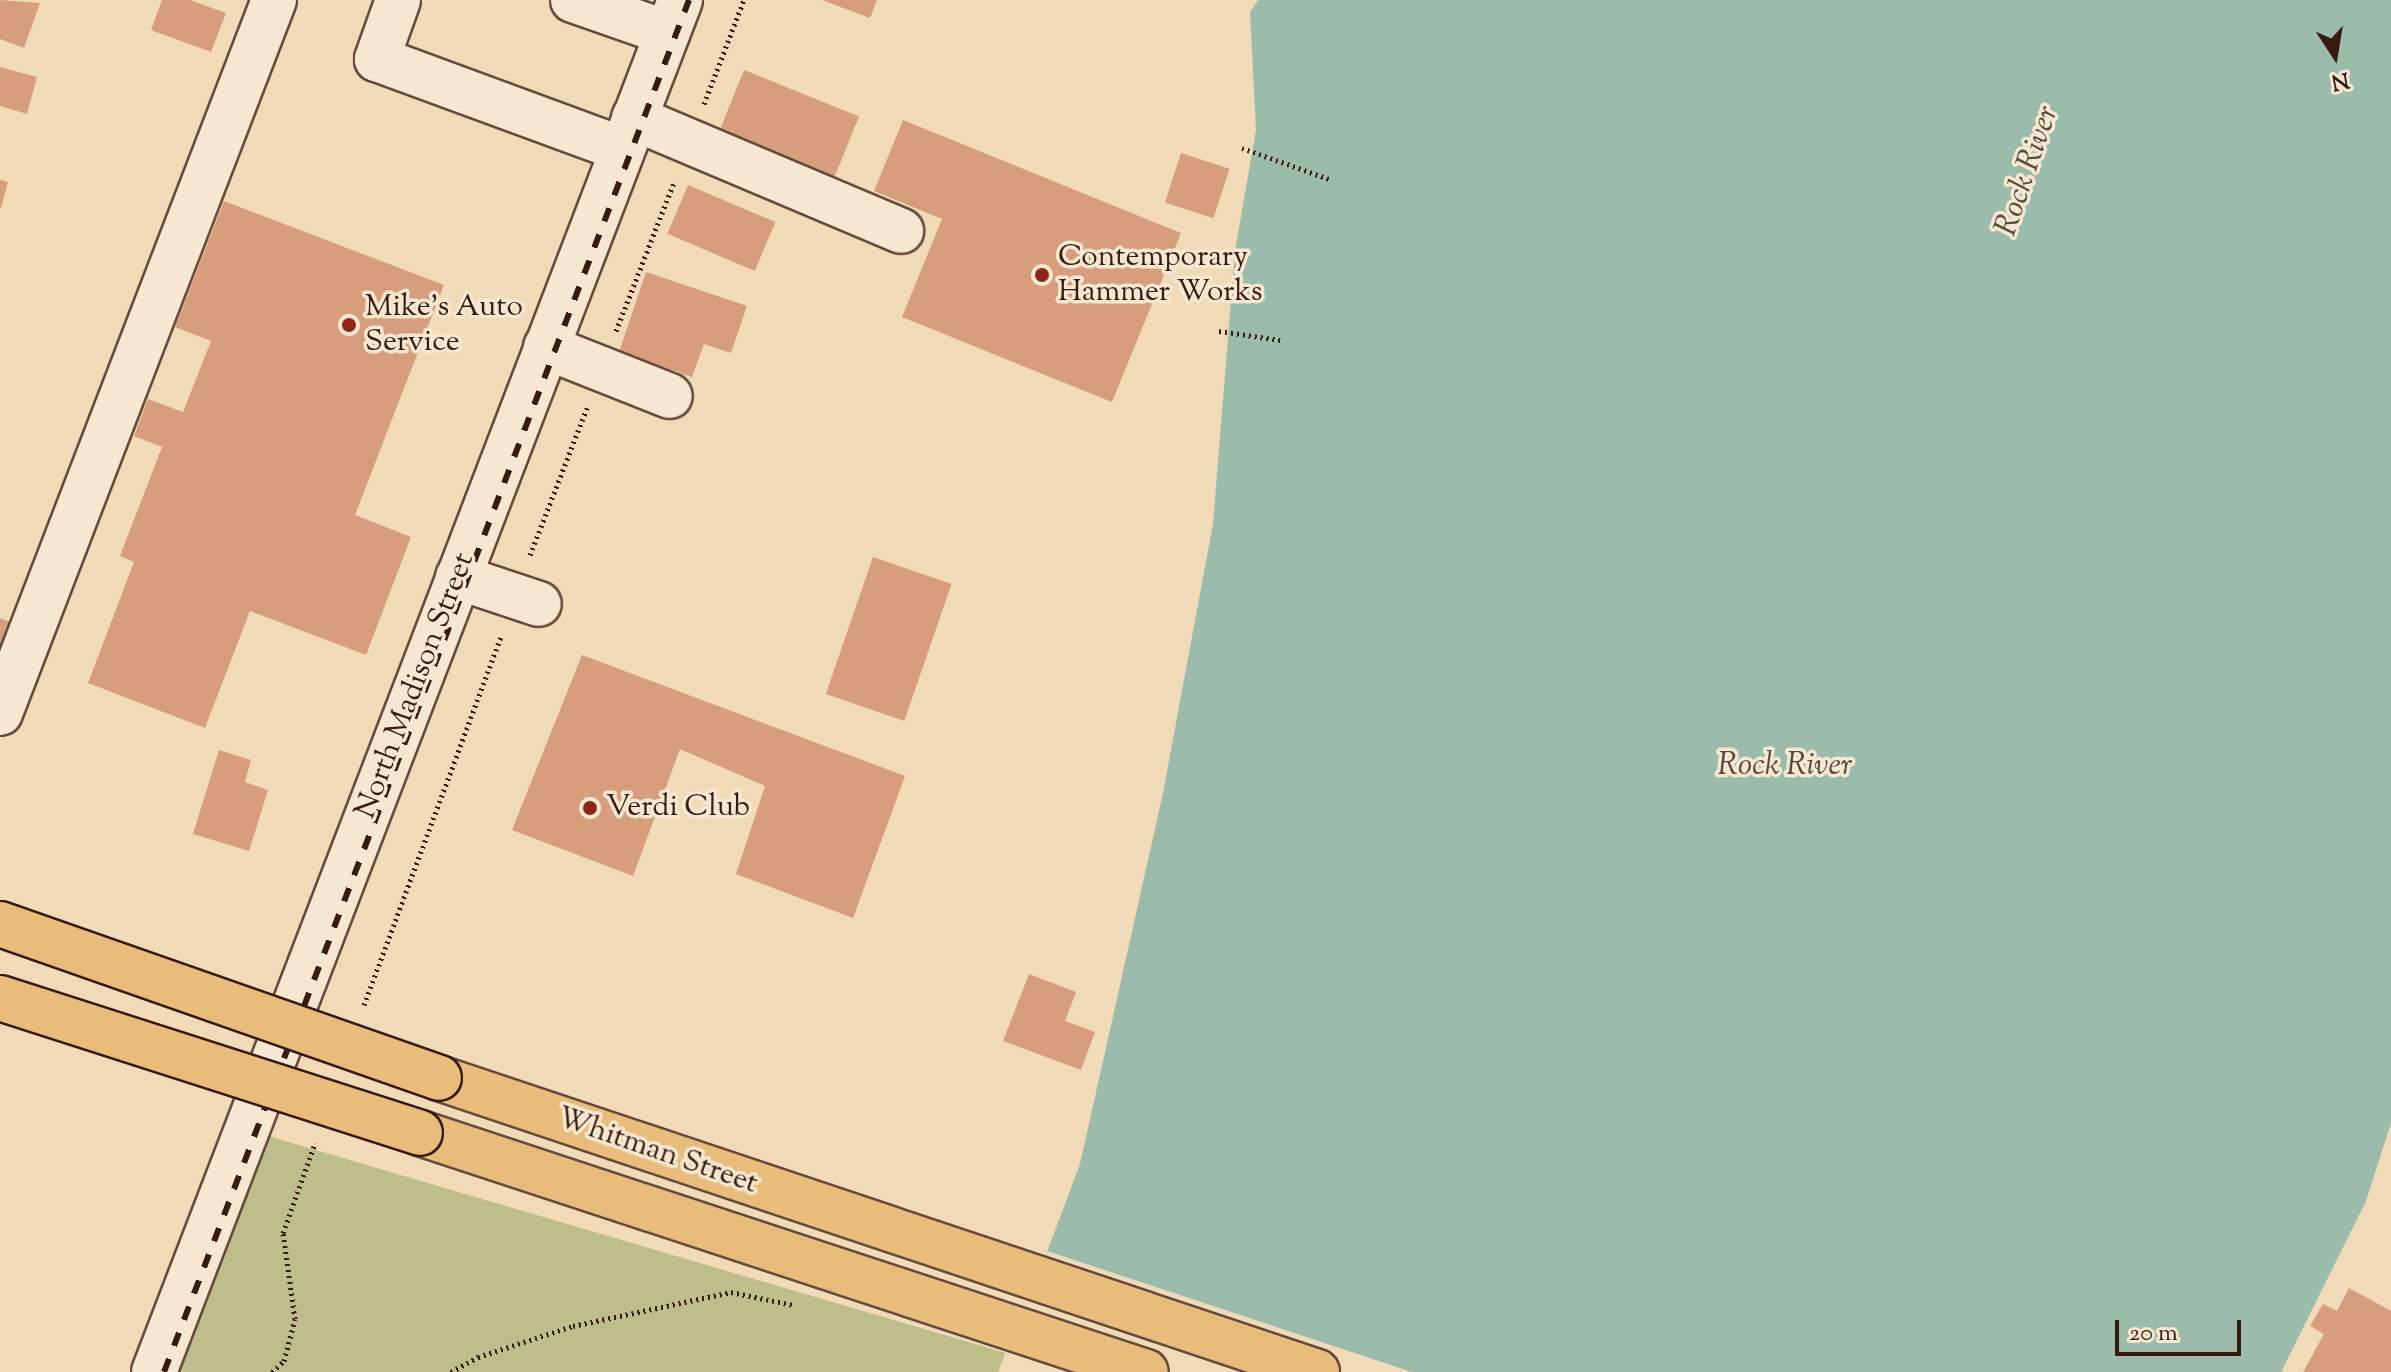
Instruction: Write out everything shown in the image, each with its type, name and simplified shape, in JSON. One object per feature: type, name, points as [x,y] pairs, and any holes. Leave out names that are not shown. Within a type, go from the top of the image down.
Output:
[{"type":"main road","name":"Whitman Street","points":[[0,924],[439,1078],[1317,1372]]},
{"type":"main road","name":"Whitman Street","points":[[0,998],[1146,1372]]},
{"type":"street","points":[[0,713],[274,0]]},
{"type":"street","points":[[398,0],[377,59],[628,134],[690,142],[901,231]]},
{"type":"street","points":[[573,0],[673,17]]},
{"type":"street","name":"North Madison Street","points":[[154,1372],[673,17]]},
{"type":"street","points":[[546,347],[670,396]]},
{"type":"street","points":[[458,577],[527,600]]},
{"type":"path","points":[[415,862],[527,600],[602,368],[744,0]]},
{"type":"path","points":[[1242,148],[1329,179]]},
{"type":"path","points":[[1219,331],[1280,340]]},
{"type":"path","points":[[451,1372],[478,1357],[573,1326],[731,1292]]},
{"type":"green space","points":[[258,1133],[1009,1354],[1002,1372],[164,1372]]},
{"type":"water","name":"Rock River","points":[[1258,0],[2391,0],[2391,1123],[2366,1201],[2281,1372],[1002,1372],[1080,1164],[1163,793],[1213,524],[1235,251],[1256,130],[1250,12]]},
{"type":"pier","points":[[1044,1250],[1412,1372],[998,1372]]},
{"type":"building","points":[[0,0],[40,3],[24,48],[0,39]]},
{"type":"building","points":[[162,0],[190,0],[226,13],[211,52],[151,30]]},
{"type":"building","points":[[822,0],[877,0],[870,18]]},
{"type":"building","points":[[0,67],[37,77],[27,114],[0,106]]},
{"type":"building","points":[[744,70],[859,116],[834,178],[719,131]]},
{"type":"building","name":"Contemporary Hammer Works","points":[[903,120],[1181,233],[1112,402],[902,317],[942,219],[874,191]]},
{"type":"building","points":[[1181,153],[1230,169],[1213,218],[1165,202]]},
{"type":"building","points":[[0,180],[8,182],[1,208],[0,208]]},
{"type":"building","points":[[688,185],[775,222],[755,271],[667,234]]},
{"type":"building","points":[[224,201],[444,285],[355,515],[411,537],[366,655],[250,611],[205,728],[88,683],[134,562],[120,556],[162,447],[134,436],[148,399],[183,412],[211,341],[175,327]]},
{"type":"building","points":[[646,272],[747,306],[731,353],[704,344],[692,377],[619,352]]},
{"type":"building","points":[[873,557],[951,584],[904,721],[826,694]]},
{"type":"building","points":[[0,618],[13,623],[0,659]]},
{"type":"building","name":"Verdi Club","points":[[582,655],[905,776],[853,918],[736,874],[765,786],[680,749],[633,876],[512,830]]},
{"type":"building","points":[[219,750],[251,760],[245,782],[268,790],[249,851],[193,834]]},
{"type":"building","points":[[1029,974],[1076,992],[1065,1021],[1095,1032],[1081,1070],[1003,1041]]},
{"type":"building","points":[[2349,1288],[2391,1311],[2391,1372],[2303,1372],[2324,1334],[2310,1326],[2323,1304],[2337,1311]]},
{"type":"railway","points":[[164,1372],[689,0]]},
{"type":"place","name":"Contemporary Hammer Works","points":[[1042,275]]},
{"type":"place","name":"Mike's Auto Service","points":[[349,325]]},
{"type":"place","name":"Verdi Club","points":[[590,808]]}]
